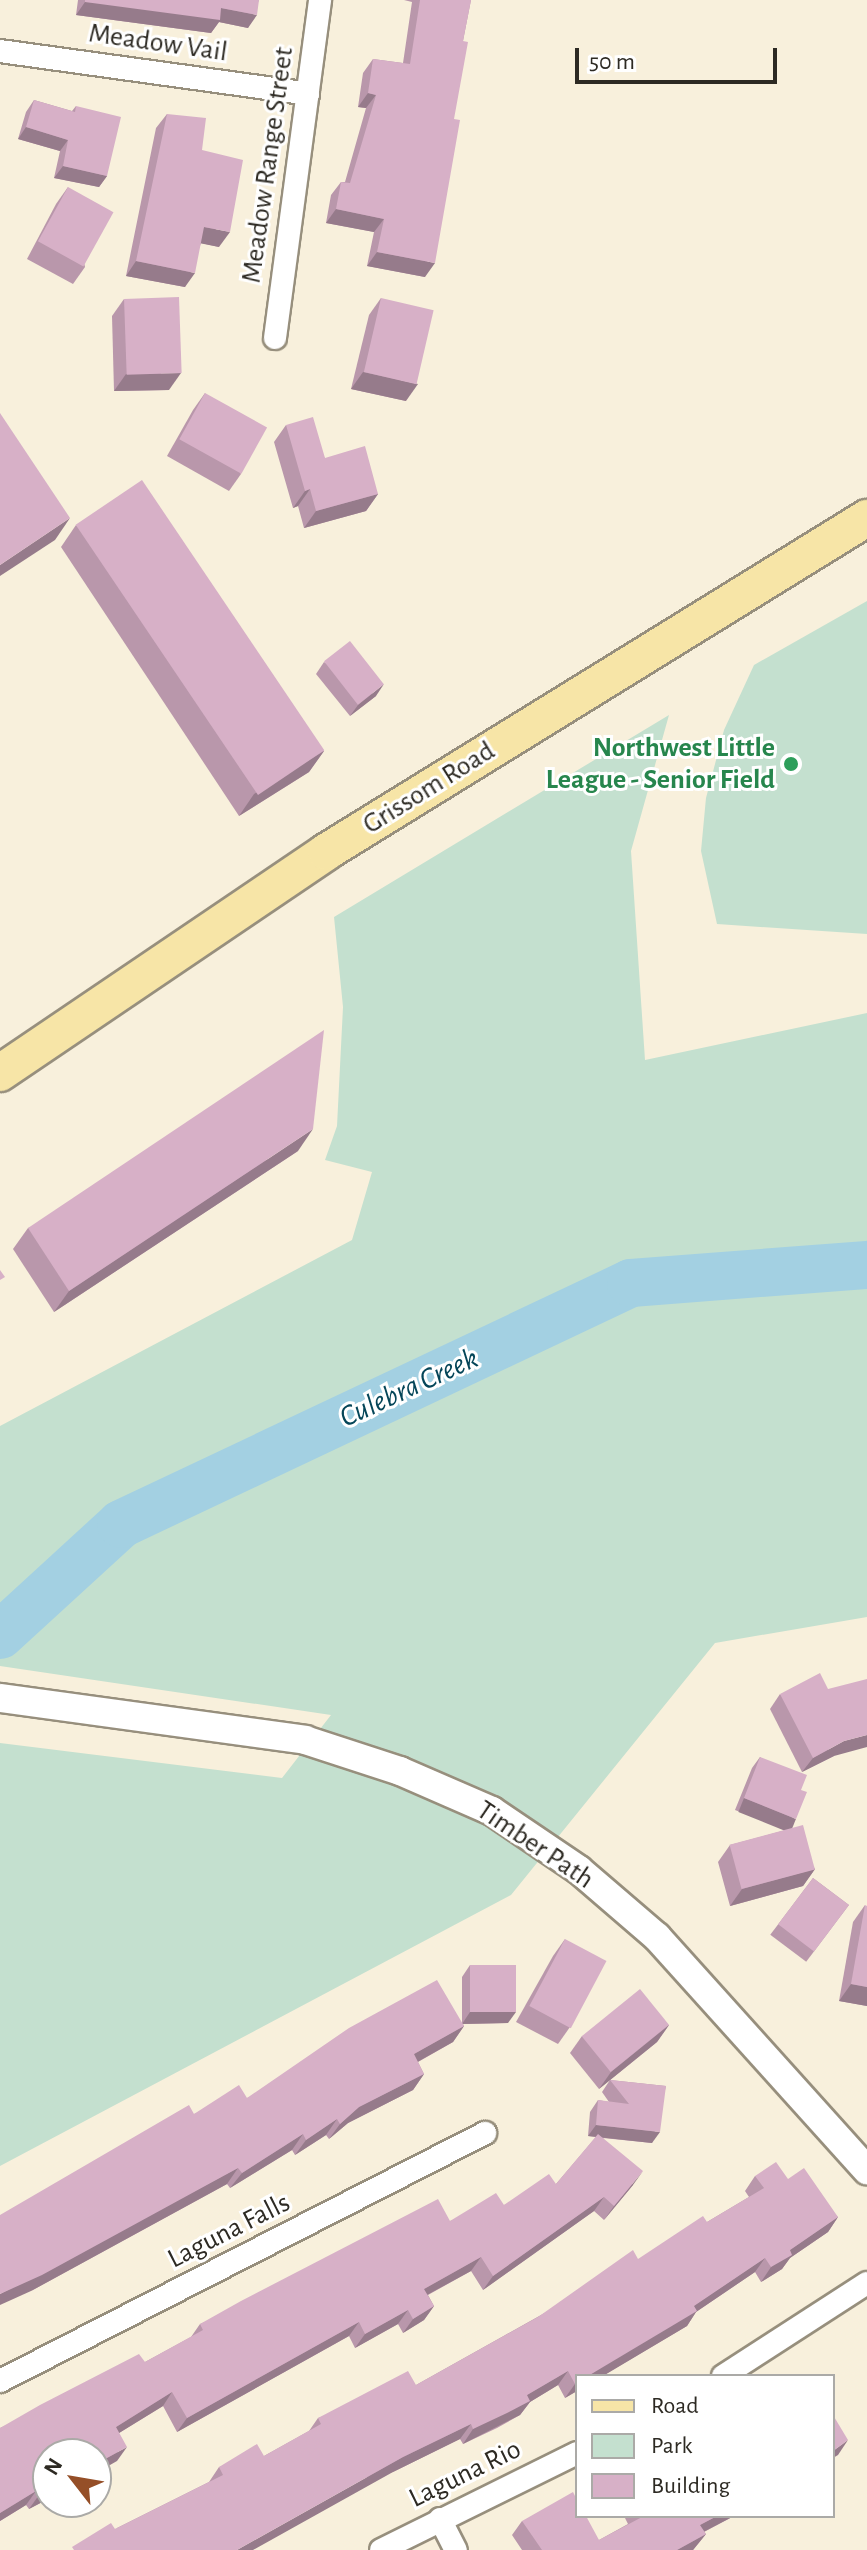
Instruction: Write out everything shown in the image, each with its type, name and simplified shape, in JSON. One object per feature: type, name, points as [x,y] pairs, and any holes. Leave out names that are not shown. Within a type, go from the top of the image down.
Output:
[{"type":"main road","name":"Grissom Road","points":[[0,1073],[326,852],[867,518]]},
{"type":"street","name":"Meadow Range Street","points":[[275,338],[320,0]]},
{"type":"street","name":"Meadow Vail","points":[[0,51],[308,94]]},
{"type":"street","name":"Timber Path","points":[[0,1698],[305,1740],[400,1771],[492,1811],[579,1870],[657,1937],[867,2170]]},
{"type":"street","name":"Laguna Falls","points":[[0,2381],[485,2133]]},
{"type":"street","points":[[726,2374],[867,2283]]},
{"type":"street","name":"Laguna Rio","points":[[381,2550],[575,2454]]},
{"type":"street","points":[[440,2519],[456,2550]]},
{"type":"green space","name":"Northwest Little League - Senior Field","points":[[867,601],[867,934],[717,924],[701,851],[706,798],[724,730],[754,665]]},
{"type":"green space","points":[[669,715],[631,851],[645,1060],[867,1013],[867,1617],[715,1643],[511,1895],[0,2166],[0,1743],[282,1778],[331,1715],[0,1666],[0,1426],[352,1240],[372,1172],[325,1160],[337,1126],[343,1007],[334,917]]},
{"type":"building","points":[[85,0],[259,0],[257,15],[221,8],[220,20]]},
{"type":"building","points":[[420,0],[471,0],[463,41],[468,42],[454,119],[460,120],[435,263],[377,252],[384,219],[336,209],[341,182],[350,183],[376,95],[368,93],[373,59],[410,64]]},
{"type":"building","points":[[34,100],[75,112],[76,106],[121,117],[107,176],[63,166],[68,140],[26,127]]},
{"type":"building","points":[[167,114],[206,118],[202,150],[243,160],[230,232],[204,227],[195,273],[136,261]]},
{"type":"building","points":[[68,187],[113,212],[83,266],[38,241]]},
{"type":"building","points":[[179,297],[182,373],[127,375],[124,299]]},
{"type":"building","points":[[381,298],[434,310],[417,384],[364,372]]},
{"type":"building","points":[[205,393],[267,427],[241,474],[179,439]]},
{"type":"building","points":[[0,413],[70,518],[0,565]]},
{"type":"building","points":[[313,417],[325,458],[365,446],[378,494],[316,511],[310,489],[305,491],[286,425]]},
{"type":"building","points":[[142,480],[324,750],[258,795],[76,525]]},
{"type":"building","points":[[350,641],[384,684],[358,705],[324,661]]},
{"type":"building","points":[[324,1030],[313,1129],[69,1291],[28,1228]]},
{"type":"building","points":[[820,1673],[828,1689],[867,1679],[867,1735],[844,1741],[813,1758],[780,1694]]},
{"type":"building","points":[[760,1757],[807,1775],[801,1790],[807,1792],[796,1819],[744,1798]]},
{"type":"building","points":[[803,1825],[815,1869],[741,1889],[730,1845]]},
{"type":"building","points":[[813,1878],[849,1905],[814,1951],[778,1924]]},
{"type":"building","points":[[867,1906],[867,1987],[851,1984]]},
{"type":"building","points":[[565,1939],[606,1961],[571,2028],[529,2006]]},
{"type":"building","points":[[470,1965],[516,1965],[516,2012],[470,2012]]},
{"type":"building","points":[[437,1980],[464,2026],[414,2054],[424,2074],[359,2107],[340,2124],[337,2119],[306,2140],[303,2134],[242,2173],[238,2168],[42,2275],[0,2294],[0,2215],[189,2105],[194,2114],[239,2085],[247,2098],[349,2028]]},
{"type":"building","points":[[640,1989],[669,2025],[611,2072],[582,2036]]},
{"type":"building","points":[[610,2080],[666,2086],[660,2132],[596,2125],[598,2100],[629,2104]]},
{"type":"building","points":[[598,2134],[643,2171],[614,2206],[604,2197],[493,2276],[481,2257],[424,2289],[434,2306],[413,2319],[408,2310],[365,2334],[359,2322],[187,2418],[172,2392],[116,2427],[127,2447],[112,2455],[112,2438],[32,2438],[32,2493],[0,2513],[0,2428],[139,2354],[145,2362],[203,2330],[200,2324],[241,2301],[438,2199],[450,2221],[496,2193],[504,2205],[549,2174],[556,2184]]},
{"type":"building","points":[[776,2162],[788,2179],[804,2168],[838,2217],[790,2250],[792,2255],[771,2267],[765,2258],[694,2306],[697,2311],[591,2374],[575,2374],[575,2384],[568,2371],[527,2395],[530,2401],[473,2429],[471,2424],[403,2457],[237,2550],[74,2550],[72,2547],[111,2523],[115,2529],[223,2475],[219,2467],[257,2444],[264,2456],[321,2424],[318,2418],[408,2371],[416,2385],[538,2317],[633,2250],[638,2259],[703,2216],[707,2222],[764,2188],[755,2176]]},
{"type":"building","points":[[835,2418],[848,2440],[835,2450]]},
{"type":"building","points":[[573,2492],[575,2518],[587,2518],[599,2540],[640,2518],[713,2518],[700,2525],[706,2534],[677,2550],[542,2550],[522,2521]]},
{"type":"waterway","name":"Culebra Creek","points":[[0,1635],[121,1524],[631,1283],[867,1265]]},
{"type":"place","name":"Northwest Little League - Senior Field","points":[[791,764]]}]
